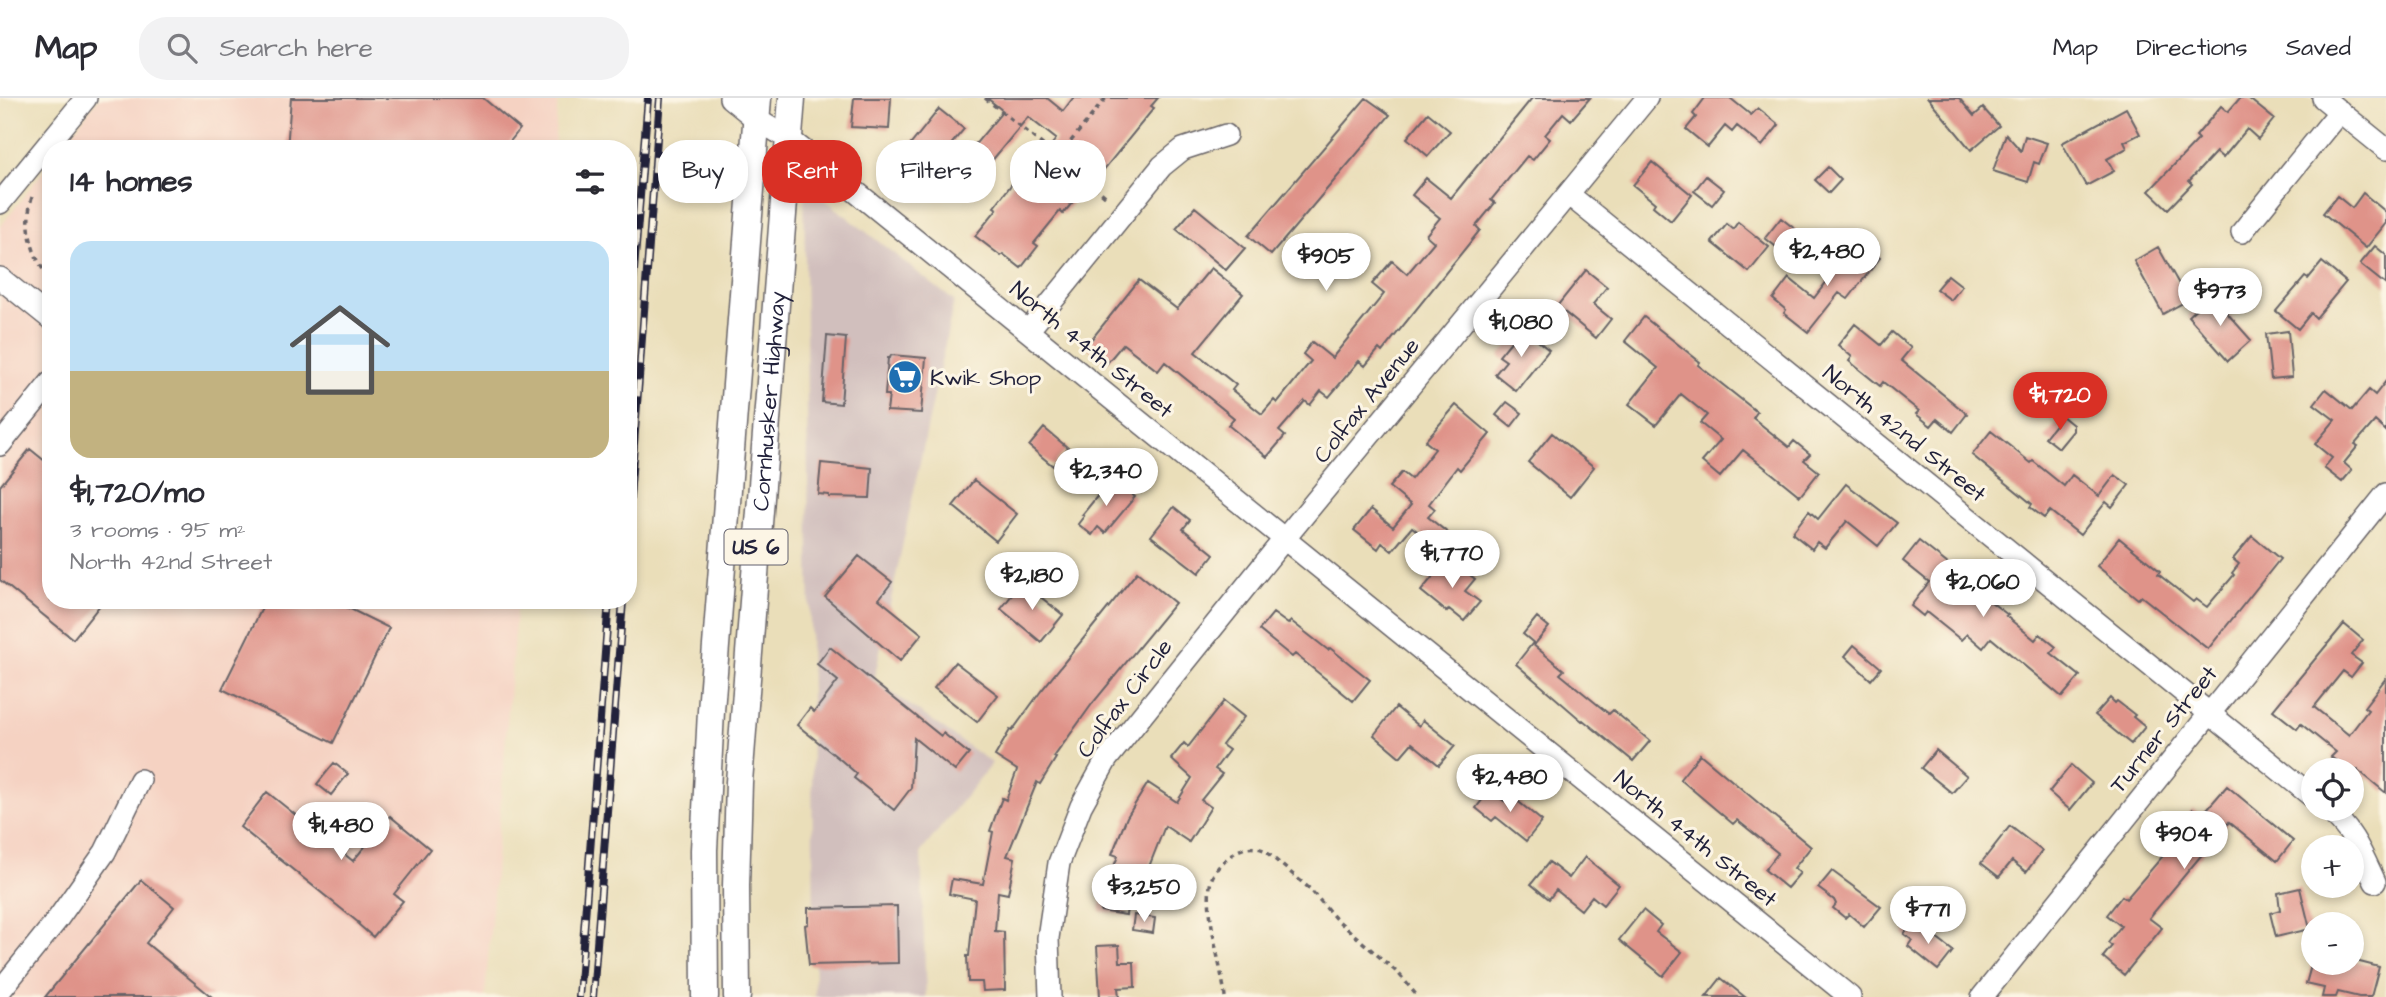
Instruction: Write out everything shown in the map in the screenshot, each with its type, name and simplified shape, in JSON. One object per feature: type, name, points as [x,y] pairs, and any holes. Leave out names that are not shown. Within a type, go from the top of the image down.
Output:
[{"type":"main road","name":"Cornhusker Highway","points":[[737,997],[739,782],[792,98]]},
{"type":"main road","name":"Cornhusker Highway","points":[[705,997],[704,850],[710,725],[756,105]]},
{"type":"street","points":[[52,140],[86,98]]},
{"type":"street","name":"North 44th Street","points":[[730,98],[756,105],[789,139],[1850,997]]},
{"type":"street","name":"Colfax Avenue","points":[[1285,539],[1647,98]]},
{"type":"street","points":[[2242,232],[2332,105],[2386,149]]},
{"type":"street","points":[[1028,331],[1162,166],[1183,149],[1226,135]]},
{"type":"street","points":[[0,203],[42,152]]},
{"type":"street","name":"North 42nd Street","points":[[1568,194],[2301,787]]},
{"type":"street","points":[[0,278],[42,312]]},
{"type":"street","points":[[0,445],[42,393]]},
{"type":"street","name":"Turner Street","points":[[1982,997],[2386,494]]},
{"type":"street","name":"Colfax Circle","points":[[1050,997],[1048,939],[1055,883],[1065,844],[1090,787],[1126,732],[1285,539]]},
{"type":"street","points":[[0,991],[57,920],[105,852],[140,780]]},
{"type":"street","points":[[2341,821],[2356,839],[2375,882]]},
{"type":"path","points":[[985,98],[1036,140]]},
{"type":"path","points":[[1072,140],[1106,98]]},
{"type":"path","points":[[35,188],[29,214],[30,239],[42,267]]},
{"type":"path","points":[[1224,997],[1209,907],[1211,880],[1231,855],[1240,849],[1256,847],[1264,850],[1310,889],[1335,918],[1399,974],[1418,997]]},
{"type":"shaded area","points":[[99,98],[558,98],[555,140],[67,140]]},
{"type":"shaded area","points":[[42,173],[42,609],[516,609],[485,997],[0,997],[0,227]]},
{"type":"shaded area","points":[[804,203],[829,203],[954,301],[874,680],[992,763],[921,852],[926,997],[815,997]]},
{"type":"building","points":[[291,98],[483,98],[520,129],[511,140],[288,140]]},
{"type":"building","points":[[854,98],[891,98],[889,129],[851,127]]},
{"type":"building","points":[[987,98],[1047,98],[1063,111],[1073,98],[1158,98],[1151,106],[1154,108],[1106,167],[1106,140],[1055,140],[1028,117],[996,156],[996,140],[979,140],[1003,111]]},
{"type":"building","points":[[1366,98],[1390,115],[1271,255],[1248,236]]},
{"type":"building","points":[[1532,98],[1590,98],[1571,120],[1563,113],[1545,135],[1550,139],[1533,160],[1527,156],[1491,200],[1495,203],[1476,226],[1480,230],[1382,352],[1379,349],[1365,366],[1359,361],[1329,397],[1321,391],[1310,405],[1305,401],[1279,431],[1285,436],[1267,457],[1228,425],[1234,418],[1165,362],[1158,371],[1123,344],[1107,363],[1086,346],[1139,280],[1177,309],[1211,268],[1243,294],[1195,352],[1236,385],[1232,390],[1262,414],[1274,400],[1277,403],[1311,361],[1303,354],[1312,342],[1332,358],[1384,294],[1372,284],[1392,261],[1407,274],[1434,242],[1426,235],[1440,218],[1412,195],[1426,178],[1451,198]]},
{"type":"building","points":[[1705,98],[1730,98],[1751,115],[1758,108],[1779,125],[1762,146],[1737,126],[1732,132],[1725,126],[1708,147],[1686,129],[1696,117],[1693,114]]},
{"type":"building","points":[[1928,98],[1959,98],[1974,116],[1983,108],[1999,126],[1971,150]]},
{"type":"building","points":[[2240,98],[2248,98],[2274,119],[2258,139],[2247,129],[2223,158],[2216,152],[2189,181],[2192,184],[2168,209],[2149,191],[2199,139],[2196,136],[2221,106],[2228,112]]},
{"type":"building","points":[[2126,108],[2140,134],[2124,142],[2127,148],[2107,159],[2114,171],[2086,186],[2062,143]]},
{"type":"building","points":[[939,109],[964,129],[955,140],[914,140]]},
{"type":"building","points":[[1428,113],[1450,131],[1428,156],[1407,138]]},
{"type":"building","points":[[2006,134],[2021,151],[2025,136],[2047,143],[2039,164],[2034,162],[2028,182],[1993,171]]},
{"type":"building","points":[[1652,162],[1692,195],[1671,221],[1633,185]]},
{"type":"building","points":[[1828,167],[1841,180],[1829,193],[1815,180]]},
{"type":"building","points":[[1706,176],[1724,190],[1712,205],[1694,191]]},
{"type":"building","points":[[1010,186],[1010,203],[1072,203],[1063,214],[1060,211],[1034,243],[1038,246],[1021,268],[975,236],[997,209],[994,207]]},
{"type":"building","points":[[2363,193],[2386,212],[2386,223],[2366,248],[2323,213],[2337,196],[2352,208]]},
{"type":"building","points":[[1195,207],[1245,248],[1226,270],[1176,229]]},
{"type":"building","points":[[1781,218],[1800,233],[1784,253],[1765,238]]},
{"type":"building","points":[[1738,222],[1769,247],[1749,272],[1712,242],[1727,224],[1733,229]]},
{"type":"building","points":[[1858,241],[1880,258],[1848,299],[1839,293],[1808,332],[1784,313],[1786,310],[1773,299],[1789,278],[1814,298]]},
{"type":"building","points":[[2375,246],[2386,255],[2386,285],[2360,264]]},
{"type":"building","points":[[2158,247],[2188,300],[2163,314],[2134,261]]},
{"type":"building","points":[[2322,262],[2346,282],[2316,318],[2311,313],[2298,329],[2276,311],[2305,277],[2308,279]]},
{"type":"building","points":[[1586,270],[1607,287],[1593,304],[1611,319],[1596,338],[1557,306]]},
{"type":"building","points":[[1948,275],[1962,286],[1951,300],[1936,289]]},
{"type":"building","points":[[2211,295],[2251,340],[2228,361],[2188,316]]},
{"type":"building","points":[[1644,317],[1757,412],[1753,418],[1789,447],[1794,441],[1810,454],[1804,460],[1819,472],[1800,496],[1743,450],[1720,477],[1702,462],[1721,440],[1700,423],[1707,415],[1681,394],[1656,425],[1629,404],[1658,368],[1625,341]]},
{"type":"building","points":[[1855,324],[1881,345],[1892,332],[1911,348],[1901,360],[1967,414],[1953,432],[1937,419],[1931,426],[1916,414],[1919,411],[1883,382],[1880,386],[1849,361],[1852,357],[1838,345]]},
{"type":"building","points":[[1522,328],[1549,350],[1516,391],[1495,374],[1506,361],[1499,356]]},
{"type":"building","points":[[2288,331],[2292,377],[2271,379],[2266,334]]},
{"type":"building","points":[[827,336],[846,338],[841,404],[822,402]]},
{"type":"building","name":"Kwik Shop","points":[[891,355],[926,358],[921,413],[887,411],[889,395],[885,395],[888,358]]},
{"type":"building","points":[[2386,381],[2386,431],[2375,421],[2355,444],[2358,446],[2344,463],[2352,470],[2342,482],[2324,468],[2332,458],[2315,444],[2335,420],[2314,404],[2326,389],[2352,410],[2369,390],[2375,395]]},
{"type":"building","points":[[1507,402],[1522,413],[1511,427],[1496,415]]},
{"type":"building","points":[[1456,405],[1490,434],[1460,470],[1457,467],[1429,504],[1435,509],[1428,517],[1453,537],[1442,551],[1412,527],[1392,551],[1382,543],[1378,549],[1354,530],[1371,509],[1393,527],[1411,505],[1389,487],[1402,472],[1411,479],[1435,449],[1425,441]]},
{"type":"building","points":[[2062,416],[2073,425],[2073,431],[2059,448],[2045,437]]},
{"type":"building","points":[[1044,428],[1068,448],[1053,466],[1029,446]]},
{"type":"building","points":[[1991,431],[2064,486],[2072,475],[2099,496],[2115,475],[2129,485],[2112,507],[2106,502],[2080,535],[2050,511],[2044,518],[2030,507],[2032,504],[1972,455]]},
{"type":"building","points":[[1552,433],[1594,467],[1570,497],[1528,462]]},
{"type":"building","points":[[30,449],[42,459],[42,609],[97,609],[73,639],[0,580],[0,486]]},
{"type":"building","points":[[821,463],[872,468],[870,498],[829,497],[818,494]]},
{"type":"building","points":[[1112,478],[1135,497],[1105,533],[1098,527],[1092,535],[1078,524],[1084,516],[1082,515]]},
{"type":"building","points":[[974,480],[1017,514],[996,541],[953,506]]},
{"type":"building","points":[[1846,484],[1897,523],[1878,546],[1847,521],[1825,548],[1817,542],[1812,549],[1792,533],[1809,511],[1818,519]]},
{"type":"building","points":[[1174,507],[1190,520],[1183,529],[1214,554],[1199,573],[1151,536]]},
{"type":"building","points":[[2252,536],[2280,559],[2208,649],[2141,596],[2138,599],[2097,566],[2119,538],[2193,602],[2196,599],[2207,607],[2234,575],[2232,573],[2239,564],[2233,559]]},
{"type":"building","points":[[1919,541],[2035,640],[2040,634],[2056,647],[2051,653],[2080,676],[2062,697],[1991,638],[1983,648],[1967,634],[1961,640],[1926,612],[1923,616],[1911,606],[1929,582],[1903,561]]},
{"type":"building","points":[[859,556],[892,582],[879,599],[922,634],[900,661],[825,597]]},
{"type":"building","points":[[1448,558],[1475,579],[1465,591],[1480,602],[1464,621],[1449,609],[1447,612],[1421,591]]},
{"type":"building","points":[[1137,572],[1175,603],[1092,704],[1054,757],[1056,758],[1040,784],[1037,782],[1007,856],[1015,858],[1008,894],[998,892],[995,931],[1004,932],[1005,990],[983,991],[982,982],[968,982],[967,956],[975,899],[949,894],[952,879],[983,884],[993,832],[990,831],[1002,798],[1006,800],[1017,770],[995,756],[1010,730],[1012,731]]},
{"type":"building","points":[[1022,582],[1063,615],[1041,642],[1001,609]]},
{"type":"building","points":[[262,609],[350,609],[389,628],[333,743],[222,689]]},
{"type":"building","points":[[1273,613],[1288,624],[1291,621],[1370,680],[1353,701],[1295,654],[1292,657],[1259,630]]},
{"type":"building","points":[[1537,617],[1549,627],[1535,644],[1523,634]]},
{"type":"building","points":[[2344,624],[2363,640],[2351,655],[2362,663],[2351,677],[2343,671],[2314,707],[2349,735],[2368,710],[2364,707],[2386,678],[2386,793],[2364,775],[2364,758],[2332,758],[2336,752],[2301,724],[2297,729],[2273,710]]},
{"type":"building","points":[[1532,644],[1564,670],[1560,674],[1609,714],[1613,710],[1650,741],[1633,761],[1516,664]]},
{"type":"building","points":[[1854,645],[1881,668],[1871,680],[1845,656]]},
{"type":"building","points":[[830,647],[941,736],[943,733],[969,754],[955,771],[914,738],[911,788],[894,810],[854,778],[857,774],[797,725],[810,708],[814,712],[838,681],[817,664]]},
{"type":"building","points":[[955,662],[998,695],[977,722],[934,688]]},
{"type":"building","points":[[2110,698],[2135,715],[2133,717],[2145,727],[2131,744],[2095,715]]},
{"type":"building","points":[[1224,701],[1244,717],[1222,745],[1229,750],[1215,769],[1222,774],[1201,800],[1211,807],[1189,842],[1165,826],[1143,882],[1132,878],[1126,915],[1100,911],[1105,881],[1108,881],[1118,856],[1112,854],[1127,817],[1148,783],[1177,802],[1192,778],[1171,759],[1184,743],[1188,747]]},
{"type":"building","points":[[1396,707],[1419,726],[1423,720],[1455,746],[1439,765],[1412,743],[1400,757],[1374,735]]},
{"type":"building","points":[[1936,750],[1967,776],[1952,793],[1921,768]]},
{"type":"building","points":[[1700,754],[1811,847],[1794,868],[1800,873],[1787,888],[1765,870],[1778,853],[1737,820],[1733,824],[1680,779]]},
{"type":"building","points":[[334,763],[348,774],[331,795],[317,784]]},
{"type":"building","points":[[2071,765],[2092,783],[2070,810],[2049,792]]},
{"type":"building","points":[[2227,786],[2293,841],[2277,861],[2229,822],[2149,918],[2162,928],[2124,975],[2103,957],[2112,946],[2108,943],[2121,926],[2107,915],[2122,896],[2126,899],[2186,829],[2180,824],[2193,809],[2201,816]]},
{"type":"building","points":[[1490,790],[1504,801],[1509,794],[1542,821],[1526,841],[1496,817],[1492,821],[1476,808]]},
{"type":"building","points":[[267,792],[353,861],[390,816],[430,849],[394,894],[403,901],[373,937],[240,827]]},
{"type":"building","points":[[2010,826],[2042,851],[2026,872],[2012,861],[1999,877],[1981,863]]},
{"type":"building","points":[[1585,857],[1619,885],[1603,905],[1592,896],[1581,910],[1556,890],[1549,899],[1531,884],[1549,862],[1569,878]]},
{"type":"building","points":[[1832,871],[1881,907],[1864,927],[1849,914],[1845,918],[1833,908],[1836,904],[1834,900],[1818,888]]},
{"type":"building","points":[[141,880],[174,907],[146,943],[212,997],[45,997]]},
{"type":"building","points":[[2300,888],[2306,912],[2301,912],[2301,931],[2276,937],[2270,913],[2280,910],[2278,893]]},
{"type":"building","points":[[897,906],[898,963],[809,965],[805,925],[808,924],[808,908]]},
{"type":"building","points":[[1643,910],[1661,925],[1656,932],[1682,952],[1663,976],[1619,940]]},
{"type":"building","points":[[1134,915],[1155,918],[1153,933],[1132,930]]},
{"type":"building","points":[[1914,921],[1953,951],[1938,970],[1908,946],[1912,940],[1904,934]]},
{"type":"building","points":[[1119,945],[1120,962],[1134,962],[1135,987],[1118,988],[1119,997],[1100,997],[1097,946]]},
{"type":"building","points":[[2364,963],[2379,967],[2371,997],[2338,992],[2336,997],[2322,997],[2324,988],[2306,984],[2308,975],[2364,975]]},
{"type":"building","points":[[1721,978],[1745,997],[1706,997]]},
{"type":"railway","points":[[637,233],[648,98]]},
{"type":"railway","points":[[637,404],[660,98]]},
{"type":"railway","points":[[579,997],[608,609]]},
{"type":"railway","points":[[593,997],[622,609]]},
{"type":"place","name":"Kwik Shop","points":[[905,377]]}]
